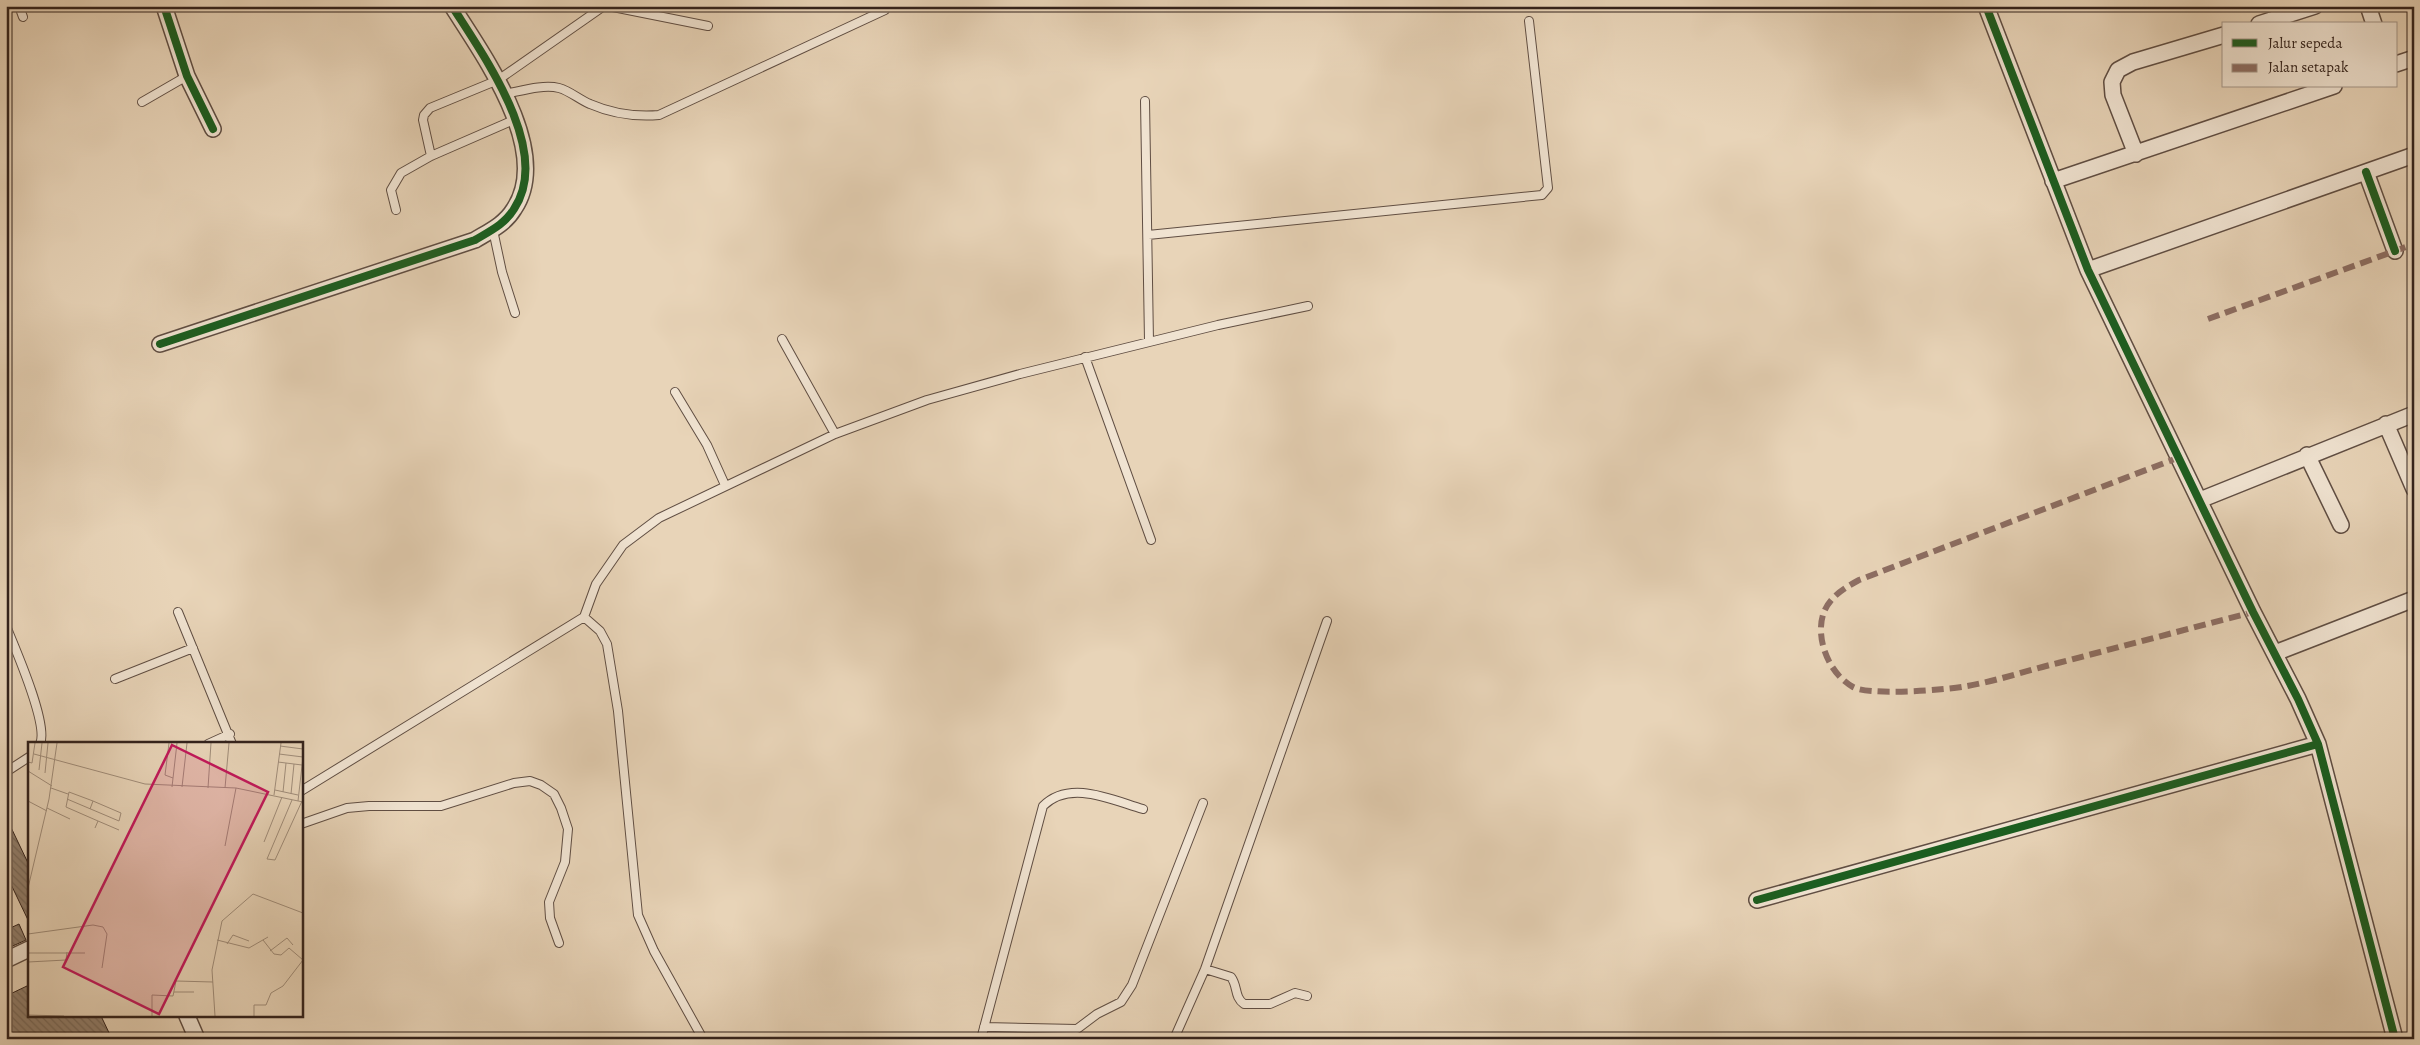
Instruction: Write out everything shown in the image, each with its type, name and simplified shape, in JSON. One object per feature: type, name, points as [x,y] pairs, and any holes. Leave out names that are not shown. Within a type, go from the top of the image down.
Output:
[{"type":"street","points":[[164,6],[187,76],[213,128]]},
{"type":"street","points":[[160,344],[475,240],[504,222],[515,209],[527,176],[516,119],[498,80],[452,6]]},
{"type":"street","points":[[1986,6],[2088,270],[2318,744],[2395,1039]]},
{"type":"street","points":[[2265,22],[2315,6]]},
{"type":"street","points":[[2368,6],[2373,22]]},
{"type":"street","points":[[2136,154],[2113,95],[2112,82],[2118,70],[2133,62],[2222,35]]},
{"type":"street","points":[[2398,63],[2414,58]]},
{"type":"street","points":[[2053,181],[2328,88]]},
{"type":"street","points":[[2088,270],[2414,155]]},
{"type":"street","points":[[2366,172],[2395,251]]},
{"type":"street","points":[[2200,500],[2307,455],[2414,414]]},
{"type":"street","points":[[2386,424],[2414,489]]},
{"type":"street","points":[[2307,455],[2341,525]]},
{"type":"street","points":[[2275,653],[2414,599]]},
{"type":"street","points":[[1757,900],[2318,744]]},
{"type":"street","points":[[6,960],[28,949]]},
{"type":"street","points":[[188,1018],[197,1039]]},
{"type":"lane","points":[[20,6],[23,17]]},
{"type":"lane","points":[[431,156],[424,120],[425,113],[430,108],[498,80],[604,6]]},
{"type":"lane","points":[[608,6],[708,26]]},
{"type":"lane","points":[[505,94],[527,90],[560,88],[590,104],[622,115],[632,117],[658,115],[884,10]]},
{"type":"lane","points":[[1148,235],[1542,195],[1548,188],[1529,21]]},
{"type":"lane","points":[[142,102],[187,76]]},
{"type":"lane","points":[[1145,101],[1149,341]]},
{"type":"lane","points":[[396,210],[391,190],[401,173],[431,156],[516,119]]},
{"type":"lane","points":[[493,230],[502,272],[516,312]]},
{"type":"lane","points":[[302,790],[584,617],[596,584],[623,546],[659,518],[725,485],[835,434],[928,400],[1149,341],[1308,306]]},
{"type":"lane","points":[[782,339],[835,434]]},
{"type":"lane","points":[[1085,357],[1151,540]]},
{"type":"lane","points":[[675,392],[707,444],[725,485]]},
{"type":"lane","points":[[178,612],[230,734],[232,742]]},
{"type":"lane","points":[[584,617],[600,631],[608,644],[618,712],[638,915],[654,952],[703,1039]]},
{"type":"lane","points":[[1174,1039],[1205,969],[1326,621]]},
{"type":"lane","points":[[6,626],[37,710],[42,732],[40,742]]},
{"type":"lane","points":[[115,679],[193,648]]},
{"type":"lane","points":[[212,742],[230,734]]},
{"type":"lane","points":[[6,772],[28,758]]},
{"type":"lane","points":[[302,824],[347,808],[369,806],[441,806],[514,783],[530,781],[541,784],[554,794],[568,829],[565,862],[549,902],[550,918],[558,943]]},
{"type":"lane","points":[[981,1039],[1042,806],[1054,798],[1083,791],[1143,808]]},
{"type":"lane","points":[[984,1027],[1077,1029],[1097,1014],[1120,1002],[1132,985],[1203,803]]},
{"type":"lane","points":[[1205,969],[1231,978],[1238,999],[1244,1004],[1270,1004],[1295,993],[1307,996]]},
{"type":"building","points":[[6,817],[28,863],[28,920],[6,874]]},
{"type":"building","points":[[19,924],[26,940],[6,949],[6,930]]},
{"type":"building","points":[[28,985],[28,1018],[102,1018],[112,1039],[6,1039],[6,996]]},
{"type":"marked path","points":[[2208,319],[2414,244]]},
{"type":"marked path","points":[[2180,457],[1852,584],[1833,598],[1822,618],[1821,636],[1829,662],[1846,682],[1862,690],[1891,692],[1957,688],[2253,612]]},
{"type":"cycle path","points":[[164,6],[187,76],[213,129]]},
{"type":"cycle path","points":[[160,344],[475,240],[497,227],[506,219],[514,209],[524,186],[525,160],[520,132],[496,76],[452,6]]},
{"type":"cycle path","points":[[1986,6],[2088,270],[2253,612],[2298,699],[2318,744],[2395,1039]]},
{"type":"cycle path","points":[[2366,172],[2395,251]]},
{"type":"cycle path","points":[[1757,900],[2318,744]]}]
